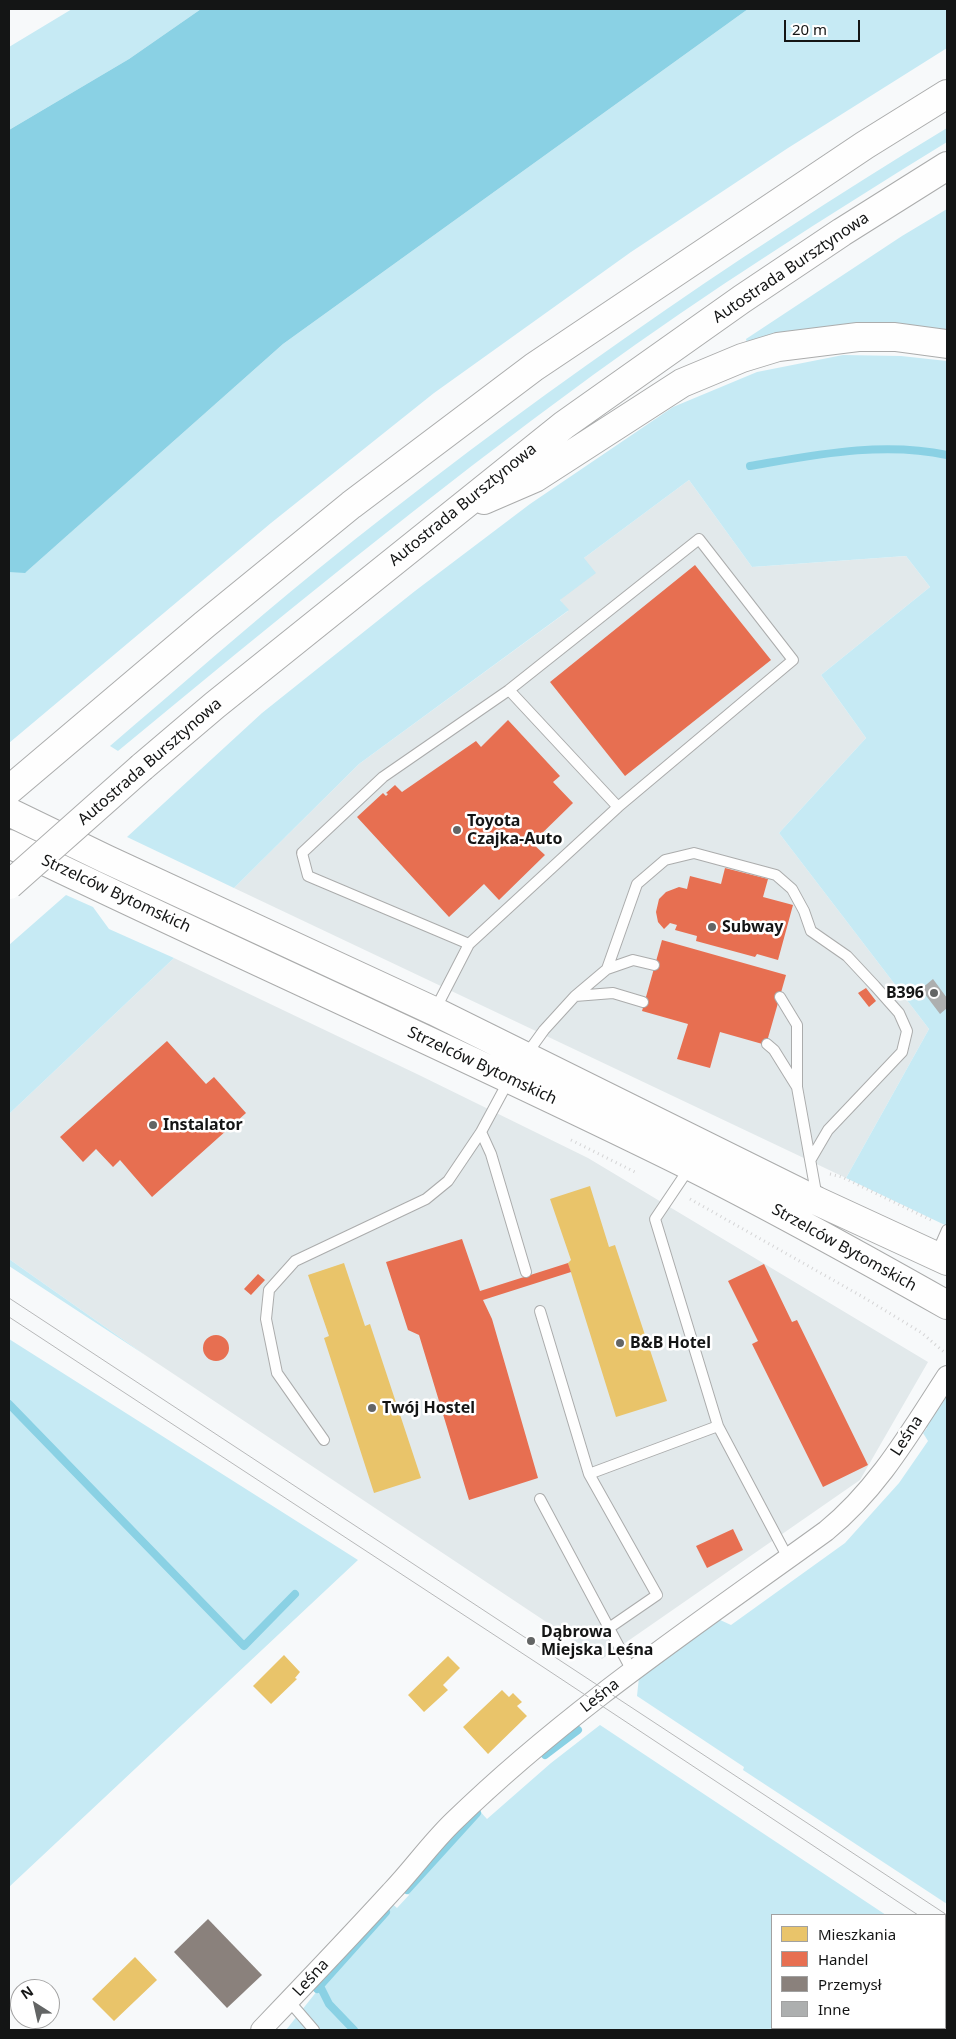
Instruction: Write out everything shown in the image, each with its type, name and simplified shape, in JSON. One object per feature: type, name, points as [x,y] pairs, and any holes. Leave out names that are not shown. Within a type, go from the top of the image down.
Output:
[{"type":"main road","points":[[865,145],[947,80]]},
{"type":"main road","points":[[9,790],[72,735],[351,505],[534,367],[865,145],[947,94]]},
{"type":"main road","name":"Autostrada Bursztynowa","points":[[9,885],[215,705],[564,425],[742,299],[842,232],[947,166]]},
{"type":"main road","points":[[449,516],[535,478],[682,384],[742,358],[778,347],[813,341],[858,337],[894,337],[947,344]]},
{"type":"main road","name":"Strzelców Bytomskich","points":[[9,812],[526,1055],[818,1201],[941,1259]]},
{"type":"main road","name":"Strzelców Bytomskich","points":[[9,844],[510,1078],[690,1166],[806,1226],[947,1305]]},
{"type":"street","name":"Leśna","points":[[261,2030],[392,1891],[453,1821],[562,1725],[632,1671],[841,1518],[860,1500],[887,1466],[947,1376]]},
{"type":"lane","points":[[434,1011],[469,944],[618,807],[793,660],[699,540],[509,690],[383,777],[302,853],[308,876],[469,944]]},
{"type":"lane","points":[[509,690],[618,807]]},
{"type":"lane","points":[[606,969],[637,884],[665,860],[694,853],[776,875],[792,889],[804,911],[810,931],[846,956],[870,980],[899,1013],[907,1031],[902,1052],[828,1130],[811,1159]]},
{"type":"lane","points":[[526,1055],[544,1030],[575,996],[606,969],[633,960],[654,965]]},
{"type":"lane","points":[[575,996],[613,993],[643,1002]]},
{"type":"lane","points":[[780,997],[797,1025],[797,1087],[818,1201]]},
{"type":"lane","points":[[767,1044],[774,1050],[797,1087]]},
{"type":"lane","points":[[324,1440],[277,1373],[266,1319],[269,1290],[295,1261],[426,1199],[448,1181],[480,1132],[510,1078]]},
{"type":"lane","points":[[480,1132],[491,1154],[526,1272]]},
{"type":"lane","points":[[690,1166],[655,1219],[718,1426],[788,1558]]},
{"type":"lane","points":[[941,1259],[947,1230]]},
{"type":"lane","points":[[540,1311],[589,1474],[657,1595],[609,1628]]},
{"type":"lane","points":[[589,1474],[718,1426]]},
{"type":"lane","points":[[540,1499],[632,1671]]},
{"type":"lane","points":[[289,2001],[314,2030]]},
{"type":"path","points":[[562,1136],[673,1190],[736,1224],[922,1333],[947,1355]]},
{"type":"shaded area","points":[[72,9],[201,9],[129,59],[9,130],[9,47]]},
{"type":"shaded area","points":[[748,9],[947,9],[947,48],[788,148],[631,252],[434,393],[271,523],[9,743],[9,572],[26,572],[283,344]]},
{"type":"shaded area","points":[[947,128],[947,142],[768,255],[636,344],[532,420],[412,512],[118,751],[110,746],[317,570],[469,451],[546,394],[784,230]]},
{"type":"shaded area","points":[[947,209],[947,332],[747,344],[746,339],[902,236]]},
{"type":"shaded area","points":[[843,355],[901,356],[947,361],[947,1226],[846,1178],[929,1029],[779,833],[866,738],[821,675],[930,587],[906,556],[752,567],[689,480],[584,558],[596,573],[560,600],[569,610],[359,764],[234,888],[127,837],[262,713],[415,591],[530,504],[673,407],[757,372]]},
{"type":"shaded area","points":[[689,480],[752,567],[906,556],[930,587],[821,675],[866,738],[779,833],[929,1029],[846,1178],[234,888],[359,764],[568,611],[560,600],[584,558]]},
{"type":"shaded area","points":[[66,895],[93,907],[109,929],[174,958],[9,1114],[9,945]]},
{"type":"shaded area","points":[[174,958],[588,1158],[928,1362],[860,1480],[602,1659],[145,1355],[9,1259],[9,1114]]},
{"type":"shaded area","points":[[9,1259],[145,1355],[9,1266]]},
{"type":"shaded area","points":[[9,1339],[358,1560],[9,1887]]},
{"type":"shaded area","points":[[947,1392],[947,1904],[743,1770],[744,1767],[637,1696],[639,1677],[718,1619],[731,1625],[845,1543],[899,1483],[928,1441],[923,1433],[927,1428],[925,1426]]},
{"type":"shaded area","points":[[600,1725],[884,1914],[771,1914],[771,2029],[946,2029],[946,1956],[947,2030],[286,2030],[317,1991],[312,1985],[389,1901],[397,1908],[409,1895],[402,1887],[477,1808],[487,1819],[551,1763]]},
{"type":"water","points":[[201,9],[748,9],[283,344],[25,573],[9,572],[9,130],[129,59]]},
{"type":"building: Mieszkania","name":"B&B Hotel","points":[[590,1186],[609,1247],[615,1245],[667,1401],[616,1417],[568,1263],[571,1260],[550,1199]]},
{"type":"building: Mieszkania","name":"Twój Hostel","points":[[344,1263],[365,1326],[370,1324],[421,1478],[374,1493],[324,1338],[329,1336],[308,1275]]},
{"type":"building: Mieszkania","points":[[284,1655],[300,1672],[295,1678],[297,1679],[271,1704],[253,1686]]},
{"type":"building: Mieszkania","points":[[448,1656],[460,1668],[443,1685],[448,1690],[424,1712],[408,1695]]},
{"type":"building: Mieszkania","points":[[502,1690],[509,1697],[513,1693],[522,1702],[517,1706],[527,1716],[488,1754],[463,1727]]},
{"type":"building: Mieszkania","points":[[135,1957],[157,1980],[114,2021],[92,1999]]},
{"type":"building: Handel","points":[[695,565],[771,660],[625,776],[550,682]]},
{"type":"building: Handel","name":"Toyota Czajka-Auto","points":[[508,720],[560,776],[553,782],[573,803],[532,843],[545,855],[499,900],[484,884],[449,917],[357,817],[383,793],[386,796],[388,794],[386,793],[395,785],[402,792],[476,741],[481,747]]},
{"type":"building: Handel","points":[[725,868],[768,879],[763,897],[793,905],[778,960],[757,954],[755,957],[696,941],[697,936],[675,930],[677,925],[670,923],[664,929],[658,922],[656,912],[659,899],[666,892],[679,887],[687,889],[690,876],[721,884]]},
{"type":"building: Handel","points":[[662,940],[786,975],[766,1045],[720,1032],[710,1068],[677,1059],[688,1024],[642,1011]]},
{"type":"building: Handel","points":[[866,988],[876,1001],[869,1007],[858,993]]},
{"type":"building: Handel","name":"Instalator","points":[[167,1041],[206,1084],[214,1077],[246,1113],[152,1197],[120,1160],[113,1167],[96,1149],[83,1162],[60,1137]]},
{"type":"building: Handel","points":[[462,1239],[480,1291],[568,1263],[571,1272],[483,1300],[492,1319],[538,1478],[469,1500],[419,1335],[408,1330],[386,1262]]},
{"type":"building: Handel","points":[[764,1264],[792,1322],[797,1320],[868,1465],[823,1487],[752,1344],[758,1341],[728,1281]]},
{"type":"building: Handel","points":[[258,1274],[265,1280],[251,1295],[244,1289]]},
{"type":"building: Handel","points":[[216,1335],[225,1339],[229,1348],[225,1357],[216,1361],[207,1357],[203,1348],[207,1339]]},
{"type":"building: Handel","points":[[733,1529],[743,1550],[707,1568],[696,1546]]},
{"type":"building: Przemysł","points":[[208,1919],[262,1975],[227,2008],[174,1952]]},
{"type":"building: Inne","name":"B396","points":[[933,979],[947,998],[947,1008],[940,1014],[921,989]]},
{"type":"building: Inne","points":[[946,1964],[947,1965],[946,1980]]},
{"type":"waterway","points":[[750,466],[824,454],[873,449],[923,451],[947,455]]},
{"type":"waterway","points":[[9,1404],[244,1646],[295,1594]]},
{"type":"waterway","points":[[545,1755],[578,1730]]},
{"type":"waterway","points":[[407,1890],[477,1813]]},
{"type":"waterway","points":[[317,1989],[386,1912]]},
{"type":"waterway","points":[[320,1986],[329,2004],[354,2030]]},
{"type":"tram line","points":[[9,1298],[945,1914]]},
{"type":"tram line","points":[[9,1317],[916,1914]]},
{"type":"place","name":"Toyota Czajka-Auto","points":[[457,830]]},
{"type":"place","name":"Subway","points":[[712,927]]},
{"type":"place","name":"B396","points":[[934,993]]},
{"type":"place","name":"Instalator","points":[[153,1125]]},
{"type":"place","name":"B&B Hotel","points":[[620,1343]]},
{"type":"place","name":"Twój Hostel","points":[[372,1408]]},
{"type":"place","name":"Dąbrowa Miejska Leśna","points":[[531,1641]]}]
